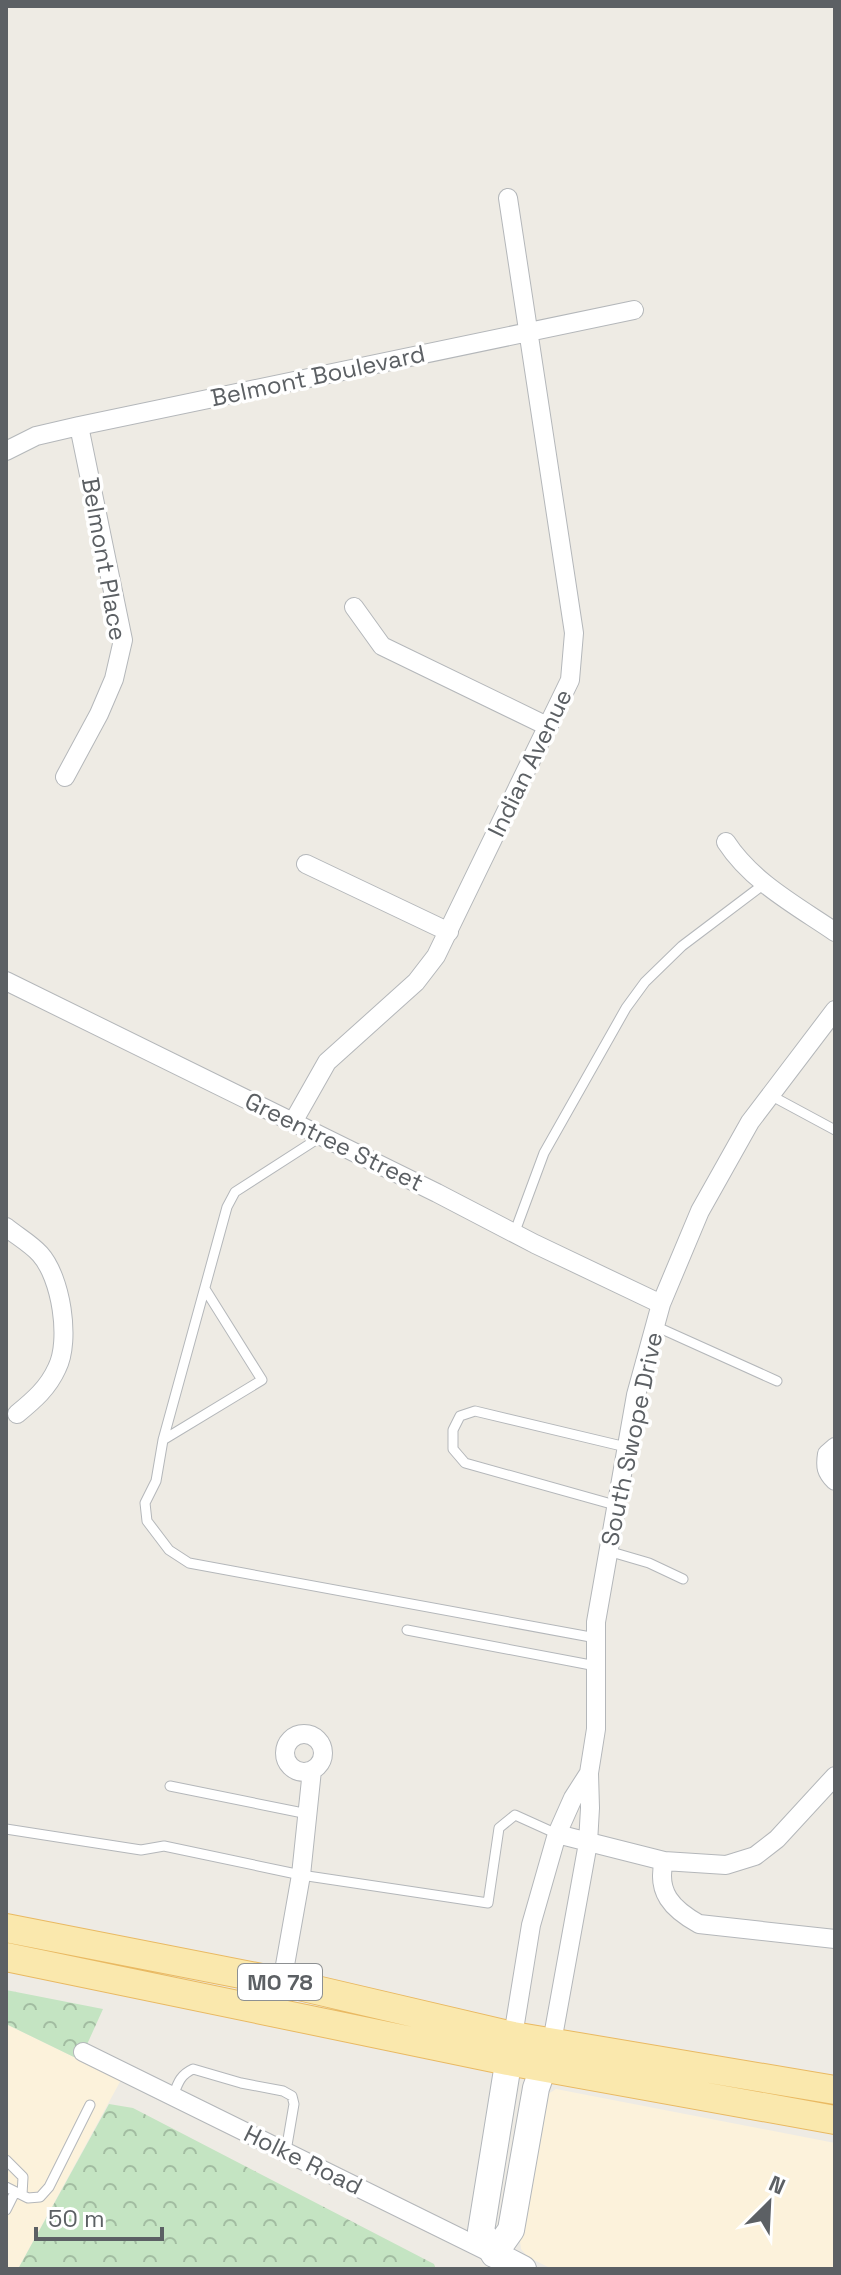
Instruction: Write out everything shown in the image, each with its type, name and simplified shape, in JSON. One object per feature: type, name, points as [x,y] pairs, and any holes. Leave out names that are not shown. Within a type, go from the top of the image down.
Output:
[{"type":"main road","name":"MO 78","points":[[6,1928],[282,1982],[510,2048]]},
{"type":"main road","name":"MO 78","points":[[6,1957],[548,2055],[835,2120]]},
{"type":"main road","name":"MO 78","points":[[548,2055],[835,2090]]},
{"type":"street","name":"Indian Avenue","points":[[293,1122],[327,1062],[416,982],[436,956],[570,680],[574,633],[508,198]]},
{"type":"street","name":"Belmont Boulevard","points":[[6,451],[36,436],[79,426],[634,310]]},
{"type":"street","name":"Belmont Place","points":[[65,777],[114,679],[123,640],[79,426]]},
{"type":"street","points":[[354,607],[382,646],[549,727]]},
{"type":"street","points":[[726,842],[733,854],[764,884],[835,932]]},
{"type":"street","points":[[306,864],[449,932]]},
{"type":"street","name":"Greentree Street","points":[[6,981],[661,1304]]},
{"type":"street","name":"South Swope Drive","points":[[548,2055],[588,1843],[589,1773],[596,1729],[596,1622],[636,1395],[661,1304],[700,1211],[750,1122],[835,1010]]},
{"type":"street","points":[[6,1227],[42,1255],[58,1292],[64,1327],[59,1364],[43,1393],[17,1414]]},
{"type":"street","points":[[835,1447],[827,1454],[826,1465],[827,1473],[835,1481]]},
{"type":"street","points":[[282,1982],[301,1875],[312,1770]]},
{"type":"street","name":"South Swope Drive","points":[[510,2048],[531,1925],[557,1834],[573,1798],[589,1773]]},
{"type":"street","points":[[557,1834],[664,1861],[726,1865],[755,1856],[777,1839],[834,1779]]},
{"type":"street","points":[[664,1861],[660,1875],[664,1894],[680,1913],[699,1924],[835,1939]]},
{"type":"street","points":[[510,2048],[481,2231],[494,2254],[511,2230],[536,2088],[548,2055]]},
{"type":"street","name":"Holke Road","points":[[83,2052],[523,2269]]},
{"type":"lane","points":[[514,1234],[544,1153],[626,1008],[645,982],[682,946],[764,884]]},
{"type":"lane","points":[[770,1095],[835,1130]]},
{"type":"lane","points":[[322,1136],[235,1192],[227,1207],[163,1440],[156,1481],[145,1503],[147,1521],[169,1550],[189,1563],[596,1638]]},
{"type":"lane","points":[[163,1440],[262,1380],[205,1289]]},
{"type":"lane","points":[[655,1326],[777,1381]]},
{"type":"lane","points":[[615,1505],[465,1463],[453,1449],[453,1430],[460,1416],[475,1411],[626,1447]]},
{"type":"lane","points":[[608,1551],[649,1563],[683,1579]]},
{"type":"lane","points":[[407,1630],[596,1666]]},
{"type":"lane","points":[[170,1786],[308,1814]]},
{"type":"lane","points":[[6,1829],[141,1850],[164,1846],[301,1875],[488,1903],[499,1828],[515,1815],[557,1834]]},
{"type":"lane","points":[[173,2096],[184,2073],[193,2069],[283,2091],[292,2096],[294,2104],[286,2151]]},
{"type":"lane","points":[[14,2192],[28,2198],[40,2197],[49,2187],[90,2105]]},
{"type":"lane","points":[[6,2160],[23,2177],[6,2210]]},
{"type":"shaded area","points":[[6,2024],[121,2080],[18,2269],[6,2269]]},
{"type":"shaded area","points":[[556,2089],[835,2143],[835,2269],[552,2269],[528,2257],[521,2249],[519,2233],[545,2101],[548,2094]]},
{"type":"green space","points":[[6,1990],[103,2009],[80,2060],[6,2024]]},
{"type":"green space","points":[[109,2104],[133,2108],[434,2264],[436,2269],[18,2269]]}]
